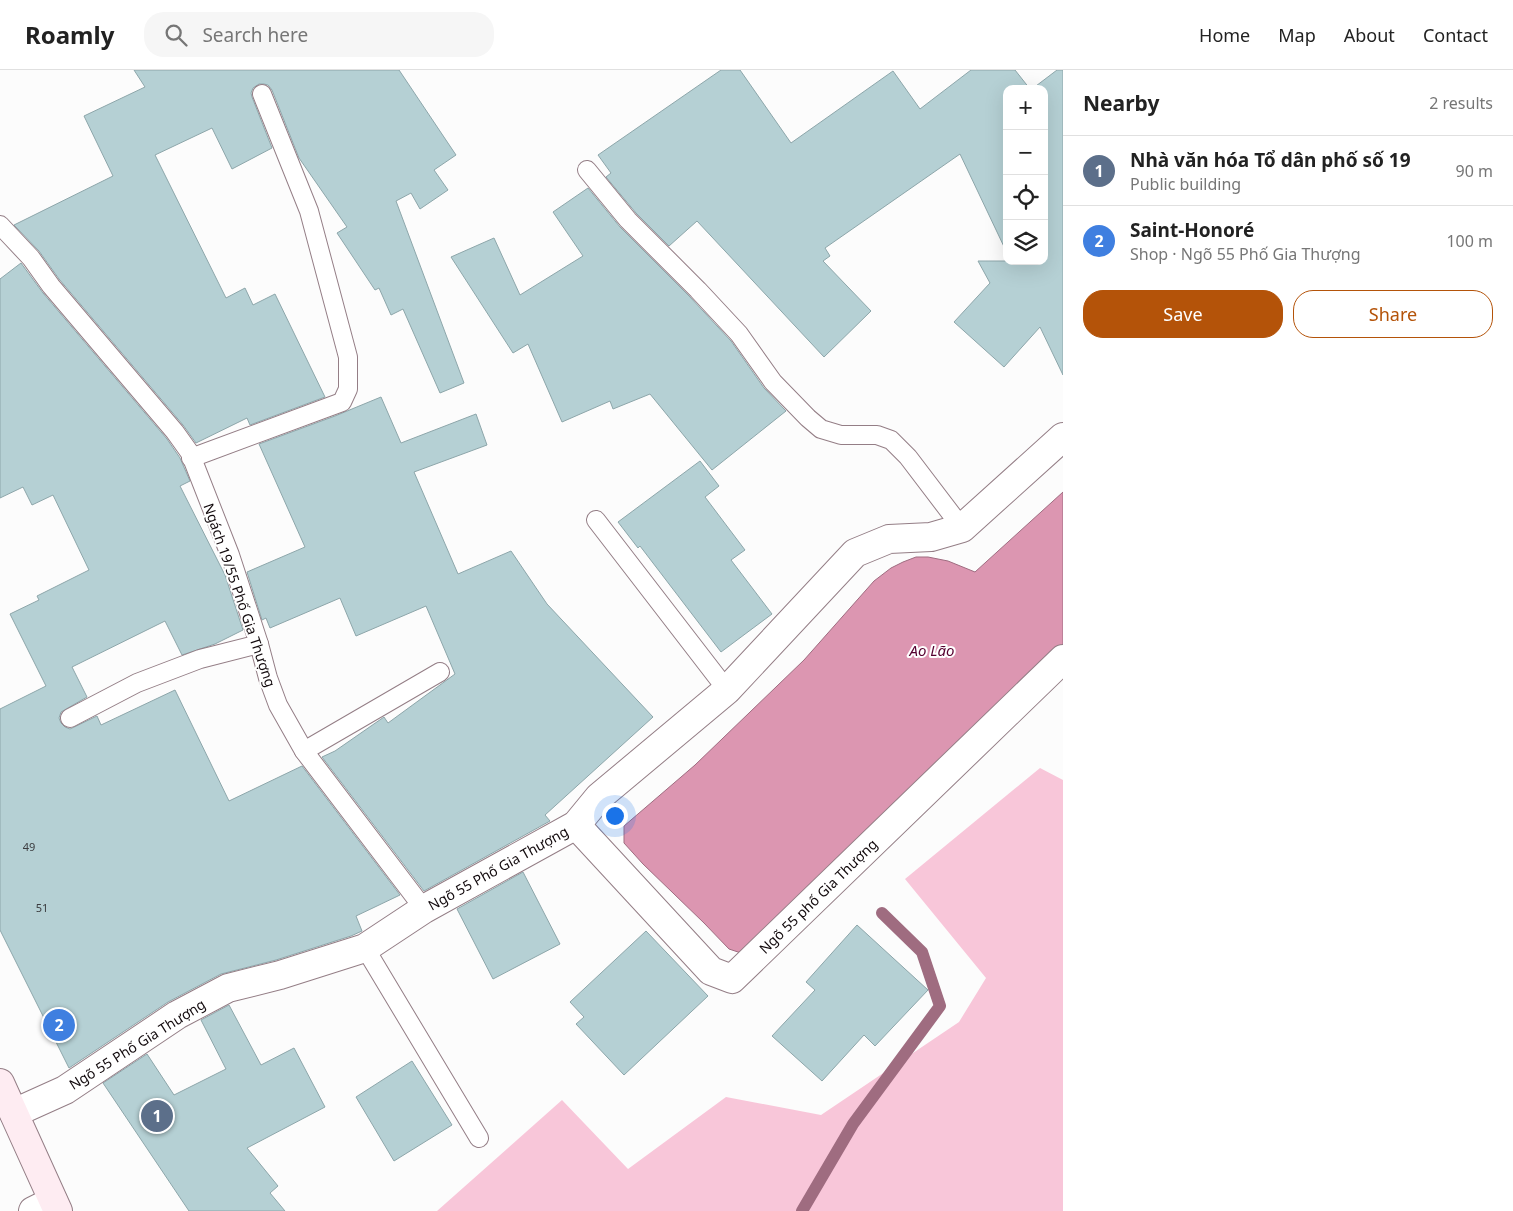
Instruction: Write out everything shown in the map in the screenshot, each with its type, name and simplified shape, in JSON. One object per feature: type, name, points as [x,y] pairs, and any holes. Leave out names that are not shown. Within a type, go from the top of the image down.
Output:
[{"type":"street","name":"Ngõ 55 Phố Gia Thượng","points":[[14,1113],[64,1090],[178,1015],[228,988],[280,975],[365,948],[424,909],[576,825],[599,797],[727,690],[854,554],[889,539],[931,537],[962,528],[1063,437]]},
{"type":"street","name":"Ngõ 55 phố Gia Thượng","points":[[576,825],[711,971],[732,979],[1063,659]]},
{"type":"street","points":[[0,1084],[14,1113],[48,1208]]},
{"type":"lane","points":[[191,458],[342,402],[348,388],[348,357],[310,211],[262,94]]},
{"type":"lane","points":[[587,170],[628,220],[739,334],[773,382],[808,418],[821,429],[841,435],[877,434],[891,440],[908,457],[962,528]]},
{"type":"lane","name":"Ngách 19/55 Phố Gia Thượng","points":[[0,225],[31,258],[51,286],[175,432],[190,453],[230,555],[278,705],[304,751],[424,909]]},
{"type":"lane","points":[[596,520],[727,690]]},
{"type":"lane","points":[[70,718],[137,683],[200,659],[259,644]]},
{"type":"lane","points":[[304,751],[440,672]]},
{"type":"lane","points":[[365,948],[479,1138]]},
{"type":"shaded area","points":[[1040,768],[1063,780],[1063,1211],[437,1211],[562,1100],[628,1169],[726,1097],[821,1115],[959,1022],[986,978],[905,879]]},
{"type":"water","name":"Ao Lão","points":[[1063,492],[1063,648],[750,956],[729,949],[624,843],[624,826],[695,765],[804,660],[874,581],[891,568],[916,557],[928,557],[948,561],[975,572]]},
{"type":"building","points":[[134,70],[399,70],[456,155],[434,170],[448,190],[420,209],[411,193],[396,201],[464,383],[440,393],[403,309],[391,315],[379,288],[375,290],[337,233],[347,227],[299,158],[272,90],[268,85],[259,84],[253,88],[251,93],[272,148],[232,169],[212,128],[155,155],[226,298],[245,288],[253,305],[275,294],[325,397],[250,425],[247,418],[196,443],[183,425],[59,279],[39,251],[14,225],[113,176],[84,116],[145,87]]},
{"type":"building","points":[[721,70],[740,70],[791,143],[893,71],[920,109],[971,70],[1015,70],[1027,85],[1003,85],[1003,245],[960,154],[825,248],[830,256],[823,261],[871,311],[824,357],[697,221],[669,246],[636,213],[606,177],[611,173],[598,155]]},
{"type":"building","points":[[1057,70],[1063,70],[1063,375],[1040,327],[1004,367],[954,322],[990,283],[978,261],[1003,261],[1003,265],[1048,265],[1048,85],[1037,85]]},
{"type":"building","points":[[588,188],[620,227],[731,341],[764,388],[786,411],[712,470],[650,394],[613,409],[610,401],[562,422],[528,344],[513,353],[451,257],[494,238],[520,295],[583,256],[553,212]]},
{"type":"building","points":[[21,263],[43,293],[167,439],[180,458],[190,481],[180,486],[225,575],[243,630],[215,644],[182,655],[165,621],[72,667],[87,697],[61,712],[59,718],[61,723],[70,729],[97,716],[101,725],[175,690],[229,801],[302,766],[400,895],[356,916],[362,931],[276,960],[221,974],[168,1002],[69,1068],[0,930],[0,709],[46,686],[10,614],[39,600],[37,596],[89,570],[53,495],[32,505],[23,487],[0,498],[0,279]]},
{"type":"building","points":[[381,397],[401,443],[476,414],[487,445],[414,472],[458,574],[511,551],[547,604],[653,717],[545,815],[550,821],[424,891],[322,757],[335,751],[384,717],[388,723],[455,674],[426,606],[356,636],[340,598],[270,628],[266,618],[262,620],[247,572],[305,547],[259,444]]},
{"type":"building","points":[[700,461],[719,486],[705,497],[745,550],[731,560],[772,614],[721,652],[640,546],[638,548],[618,522]]},
{"type":"building","points":[[523,872],[560,944],[493,979],[457,909]]},
{"type":"building","points":[[857,925],[928,990],[875,1046],[864,1035],[822,1081],[772,1036],[815,990],[806,982]]},
{"type":"building","points":[[646,931],[708,996],[624,1075],[576,1024],[584,1017],[570,1002]]},
{"type":"building","points":[[229,1005],[261,1065],[294,1048],[325,1107],[247,1148],[278,1186],[270,1193],[285,1211],[189,1211],[103,1083],[147,1054],[174,1095],[226,1069],[201,1020]]},
{"type":"building","points":[[412,1061],[452,1125],[394,1161],[356,1097]]},
{"type":"waterway","points":[[802,1211],[853,1124],[940,1006],[922,952],[882,913]]},
{"type":"place","name":"Saint-Honoré","points":[[59,1025]]},
{"type":"place","name":"Nhà văn hóa Tổ dân phố số 19","points":[[157,1116]]}]
